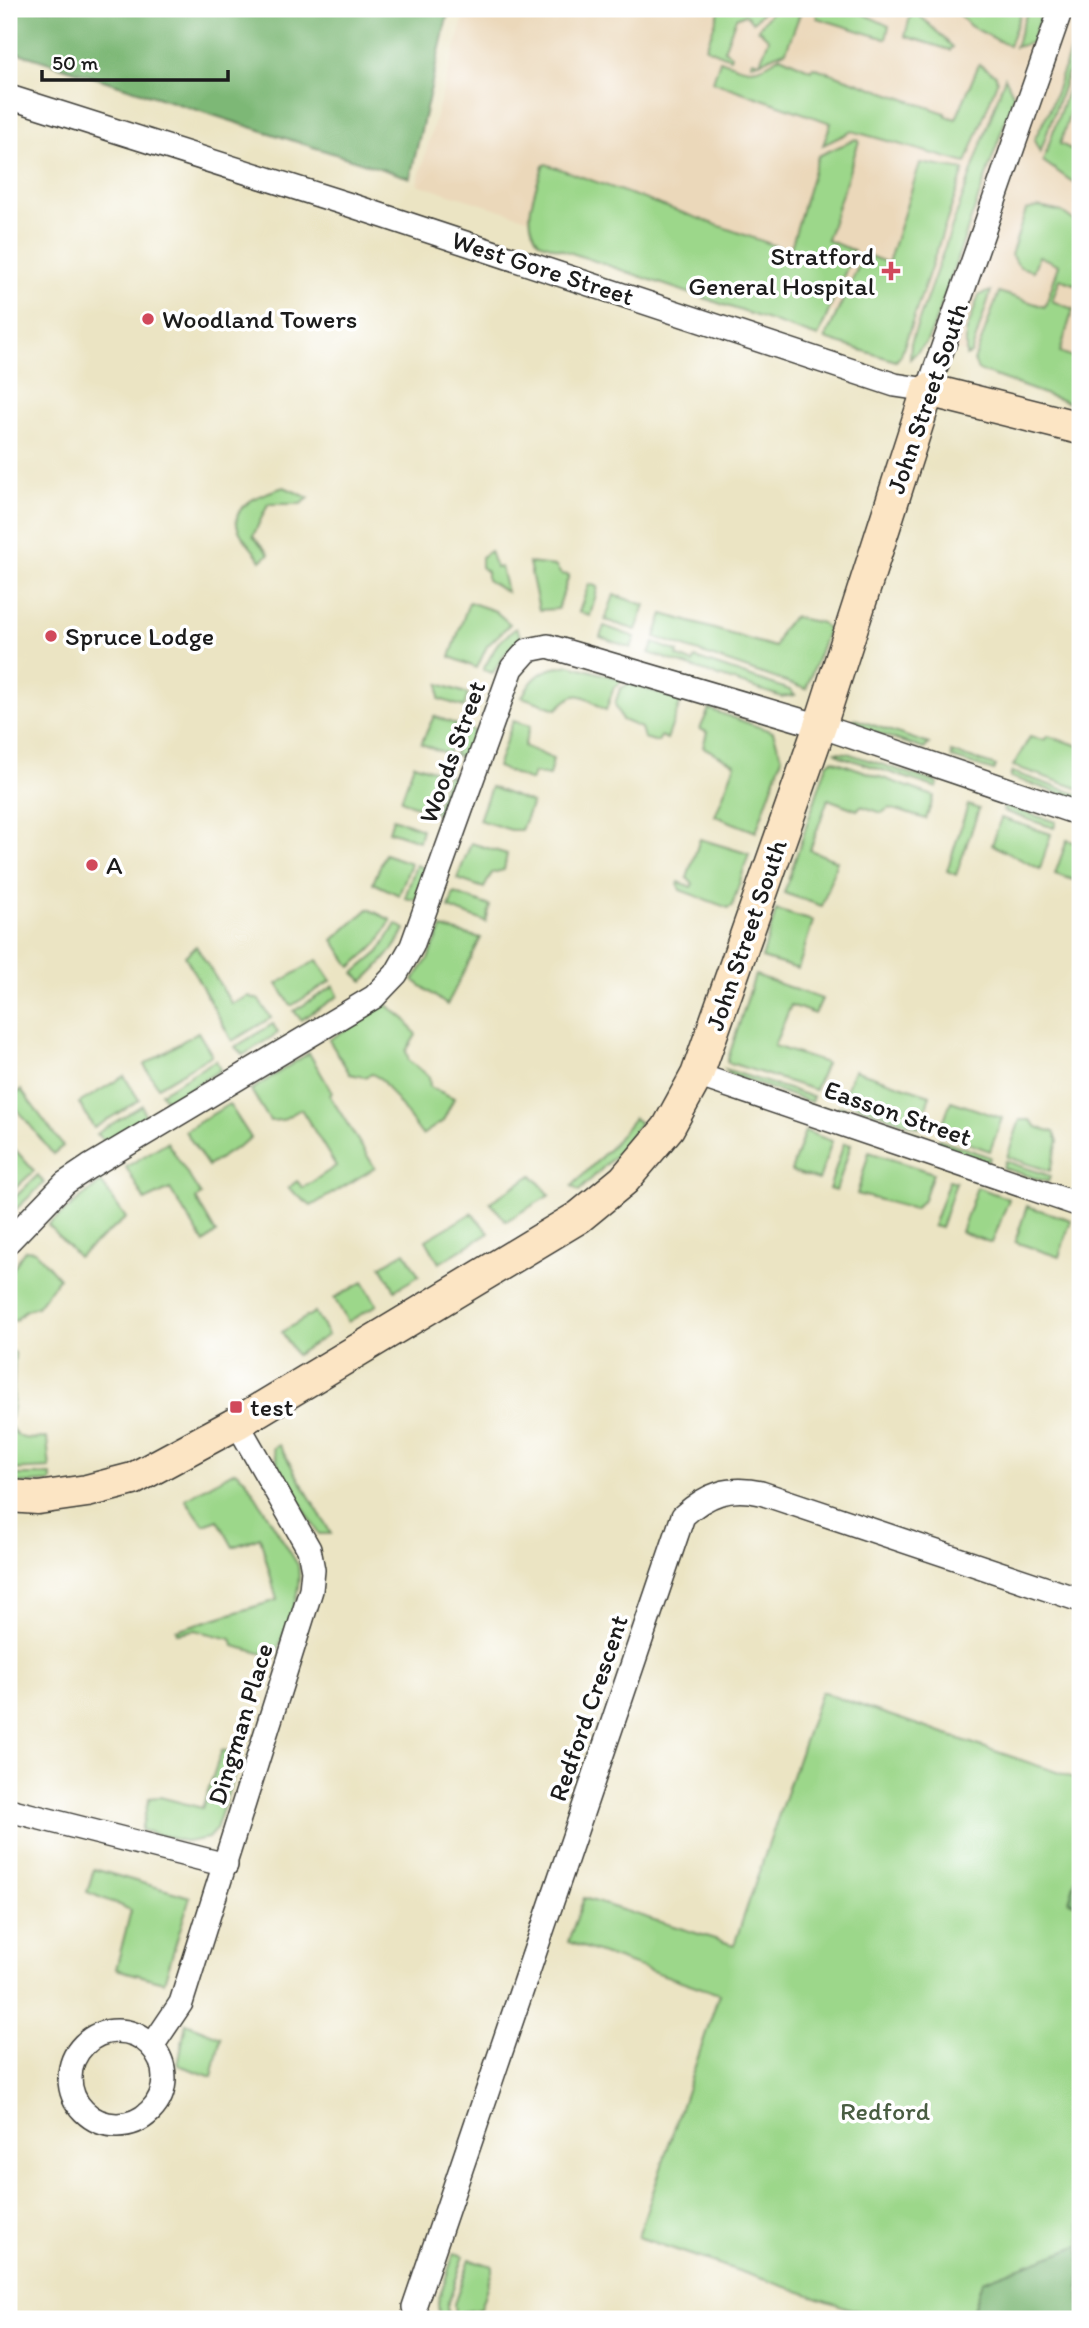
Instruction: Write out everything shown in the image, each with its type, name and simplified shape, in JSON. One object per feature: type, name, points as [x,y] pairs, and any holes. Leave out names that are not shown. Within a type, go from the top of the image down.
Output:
[{"type":"street","name":"John Street South","points":[[9,1496],[38,1498],[87,1491],[132,1479],[237,1423],[579,1217],[624,1180],[659,1138],[697,1075],[820,726],[928,390],[1062,9]]},
{"type":"street","name":"West Gore Street","points":[[9,97],[350,205],[895,385],[928,390],[1080,428]]},
{"type":"street","name":"Woods Street","points":[[9,1241],[73,1178],[374,996],[396,974],[412,946],[512,668],[528,650],[548,646],[820,726],[1080,814]]},
{"type":"street","name":"Easson Street","points":[[697,1075],[1080,1205]]},
{"type":"street","name":"Dingman Place","points":[[152,2046],[181,2003],[311,1590],[313,1570],[307,1544],[237,1423]]},
{"type":"street","name":"Redford Crescent","points":[[418,2319],[414,2306],[683,1516],[717,1492],[743,1489],[1080,1600]]},
{"type":"street","points":[[9,1810],[226,1865]]},
{"type":"street","points":[[123,2031],[138,2036],[152,2046],[162,2064],[164,2081],[160,2098],[150,2111],[129,2124],[114,2125],[98,2121],[84,2112],[71,2090],[69,2074],[78,2051],[89,2040],[106,2032],[123,2031]]},
{"type":"shaded area","name":"Stratford General Hospital","points":[[466,9],[1080,9],[1080,388],[417,184]]},
{"type":"green space","points":[[9,9],[449,9],[410,178],[9,50]]},
{"type":"green space","points":[[720,9],[766,9],[753,22],[745,14],[736,18],[724,50],[731,55],[730,58],[706,48]]},
{"type":"green space","points":[[773,9],[801,9],[786,51],[760,62],[769,39],[758,29]]},
{"type":"green space","points":[[816,9],[853,9],[889,26],[886,39],[817,18]]},
{"type":"green space","points":[[954,9],[1022,9],[1009,46],[970,26]]},
{"type":"green space","points":[[1028,9],[1043,9],[1031,43],[1015,47]]},
{"type":"green space","points":[[917,13],[953,47],[950,50],[905,36],[910,17]]},
{"type":"green space","points":[[1080,23],[1080,38],[1040,153],[1034,140],[1050,109]]},
{"type":"green space","points":[[1080,54],[1080,82],[1060,144],[1080,153],[1074,183],[1043,161]]},
{"type":"green space","points":[[780,56],[811,70],[813,67],[956,119],[979,64],[996,75],[997,82],[966,163],[852,131],[823,145],[831,123],[713,82],[720,60],[751,69],[764,66]]},
{"type":"green space","points":[[1005,77],[1014,96],[932,331],[926,343],[910,359],[911,343]]},
{"type":"green space","points":[[856,139],[859,141],[827,240],[854,251],[818,337],[539,242],[531,224],[533,196],[546,164],[790,251],[818,156]]},
{"type":"green space","points":[[920,163],[964,170],[901,355],[896,361],[825,339],[864,254],[888,263]]},
{"type":"green space","points":[[1039,207],[1062,212],[1080,225],[1080,286],[1060,279],[1052,301],[1073,309],[1060,352],[1080,360],[1080,407],[978,370],[974,361],[999,292],[1045,307],[1059,265],[1039,256],[1033,271],[1020,267],[1011,255],[1026,210]]},
{"type":"green space","points":[[991,291],[971,354],[966,356],[966,333],[979,295]]},
{"type":"green space","points":[[284,487],[309,498],[301,504],[268,504],[253,536],[269,554],[261,561],[238,528],[239,512],[251,500]]},
{"type":"green space","points":[[490,551],[496,568],[501,567],[507,592],[487,580],[487,572],[481,567],[481,557]]},
{"type":"green space","points":[[529,563],[555,566],[561,574],[569,575],[558,609],[539,610]]},
{"type":"green space","points":[[589,584],[598,587],[590,616],[579,612]]},
{"type":"green space","points":[[614,595],[645,605],[636,630],[605,620]]},
{"type":"green space","points":[[469,602],[495,611],[510,624],[487,646],[477,668],[450,657]]},
{"type":"green space","points":[[663,614],[775,647],[782,629],[793,617],[822,623],[828,629],[806,689],[655,637]]},
{"type":"green space","points":[[604,626],[635,637],[631,648],[600,637]]},
{"type":"green space","points":[[516,628],[521,637],[503,656],[493,673],[483,670],[498,643]]},
{"type":"green space","points":[[654,643],[678,652],[677,656],[693,663],[695,658],[790,690],[795,695],[782,697],[649,653]]},
{"type":"green space","points":[[570,665],[624,680],[614,687],[606,710],[582,696],[571,697],[557,709],[522,697],[541,674]]},
{"type":"green space","points":[[630,683],[681,701],[667,739],[661,736],[658,742],[644,738],[641,728],[622,720],[615,704],[620,689]]},
{"type":"green space","points":[[439,684],[468,694],[464,707],[439,699]]},
{"type":"green space","points":[[709,709],[773,732],[782,758],[756,832],[715,816],[735,764],[703,747],[707,732],[700,729]]},
{"type":"green space","points":[[434,716],[458,725],[448,754],[421,744]]},
{"type":"green space","points":[[855,719],[929,744],[924,749],[854,725],[851,721]]},
{"type":"green space","points":[[513,721],[530,726],[524,746],[553,759],[549,776],[534,773],[531,781],[497,767]]},
{"type":"green space","points":[[464,727],[474,731],[465,758],[454,755]]},
{"type":"green space","points":[[1048,736],[1080,746],[1080,789],[1013,766],[1030,737],[1044,740]]},
{"type":"green space","points":[[836,752],[847,753],[938,783],[937,788],[840,756]]},
{"type":"green space","points":[[951,752],[996,766],[994,771],[952,758]]},
{"type":"green space","points":[[832,760],[934,796],[926,819],[889,808],[882,813],[861,806],[857,810],[828,799],[810,850],[837,861],[822,906],[784,893],[827,764]]},
{"type":"green space","points":[[414,764],[442,773],[428,811],[401,800]]},
{"type":"green space","points":[[1012,772],[1080,795],[1080,800],[1010,777]]},
{"type":"green space","points":[[447,775],[457,779],[444,818],[434,813]]},
{"type":"green space","points":[[491,787],[532,803],[521,830],[511,830],[479,820]]},
{"type":"green space","points":[[968,805],[979,809],[956,875],[947,871]]},
{"type":"green space","points":[[1004,806],[1056,822],[1054,828],[1003,811]]},
{"type":"green space","points":[[393,818],[422,829],[419,841],[389,831]]},
{"type":"green space","points":[[1001,818],[1051,834],[1040,869],[992,845]]},
{"type":"green space","points":[[700,839],[749,854],[732,906],[728,908],[680,890],[679,882],[691,887],[693,884],[687,878]]},
{"type":"green space","points":[[1067,840],[1080,844],[1080,882],[1055,874]]},
{"type":"green space","points":[[471,843],[507,854],[504,870],[492,873],[484,888],[457,879]]},
{"type":"green space","points":[[385,854],[411,863],[399,895],[373,883]]},
{"type":"green space","points":[[416,865],[427,869],[415,900],[405,898]]},
{"type":"green space","points":[[454,893],[490,906],[486,922],[449,908]]},
{"type":"green space","points":[[368,909],[391,920],[378,943],[351,967],[333,940]]},
{"type":"green space","points":[[776,910],[813,921],[798,969],[762,958]]},
{"type":"green space","points":[[396,924],[405,929],[401,937],[387,957],[363,981],[354,973],[379,952]]},
{"type":"green space","points":[[442,928],[481,938],[447,1005],[413,980],[428,959]]},
{"type":"green space","points":[[196,946],[232,1004],[249,996],[259,1000],[271,1018],[232,1041],[185,956]]},
{"type":"green space","points":[[317,960],[331,981],[291,1006],[277,984]]},
{"type":"green space","points":[[755,975],[822,999],[815,1014],[791,1005],[774,1046],[826,1063],[815,1090],[727,1062]]},
{"type":"green space","points":[[334,986],[338,996],[301,1020],[294,1011]]},
{"type":"green space","points":[[386,1004],[406,1020],[416,1035],[406,1051],[409,1061],[429,1076],[430,1087],[454,1098],[443,1121],[422,1135],[381,1079],[372,1074],[364,1077],[350,1074],[329,1040]]},
{"type":"green space","points":[[273,1024],[278,1033],[243,1055],[235,1047]]},
{"type":"green space","points":[[198,1032],[212,1055],[158,1087],[144,1065]]},
{"type":"green space","points":[[309,1053],[332,1092],[330,1096],[375,1168],[311,1206],[288,1188],[297,1181],[303,1188],[336,1166],[301,1109],[282,1120],[270,1121],[251,1090]]},
{"type":"green space","points":[[216,1060],[220,1070],[168,1102],[161,1093]]},
{"type":"green space","points":[[725,1069],[813,1097],[811,1102],[730,1075]]},
{"type":"green space","points":[[854,1070],[930,1095],[920,1128],[842,1100]]},
{"type":"green space","points":[[124,1076],[139,1100],[94,1128],[79,1103]]},
{"type":"green space","points":[[21,1090],[63,1146],[53,1154],[9,1099]]},
{"type":"green space","points":[[951,1101],[1002,1118],[990,1151],[939,1133]]},
{"type":"green space","points":[[229,1104],[251,1138],[208,1166],[185,1131]]},
{"type":"green space","points":[[142,1105],[145,1116],[105,1141],[96,1134]]},
{"type":"green space","points":[[839,1106],[920,1134],[918,1139],[837,1113]]},
{"type":"green space","points":[[634,1118],[640,1123],[616,1155],[579,1191],[572,1186],[610,1148]]},
{"type":"green space","points":[[1020,1120],[1030,1120],[1037,1127],[1054,1132],[1058,1141],[1050,1171],[1007,1157]]},
{"type":"green space","points":[[805,1131],[832,1141],[819,1180],[791,1171]]},
{"type":"green space","points":[[939,1139],[990,1157],[988,1162],[937,1146]]},
{"type":"green space","points":[[167,1142],[201,1195],[196,1199],[216,1233],[204,1243],[170,1189],[145,1201],[126,1167]]},
{"type":"green space","points":[[844,1143],[851,1145],[836,1191],[829,1189]]},
{"type":"green space","points":[[12,1146],[34,1171],[9,1194],[9,1150]]},
{"type":"green space","points":[[869,1152],[933,1173],[924,1199],[914,1209],[857,1194]]},
{"type":"green space","points":[[1005,1161],[1050,1176],[1048,1182],[1003,1168]]},
{"type":"green space","points":[[38,1175],[44,1183],[14,1211],[9,1208],[9,1203]]},
{"type":"green space","points":[[532,1175],[550,1195],[506,1221],[490,1202]]},
{"type":"green space","points":[[949,1180],[956,1182],[941,1228],[933,1226]]},
{"type":"green space","points":[[101,1182],[126,1218],[78,1257],[48,1225]]},
{"type":"green space","points":[[977,1187],[1009,1199],[992,1243],[961,1232]]},
{"type":"green space","points":[[1027,1206],[1071,1220],[1059,1257],[1015,1242]]},
{"type":"green space","points":[[472,1213],[489,1233],[439,1263],[426,1240]]},
{"type":"green space","points":[[25,1250],[35,1251],[59,1278],[37,1307],[26,1310],[15,1321],[9,1320],[9,1275]]},
{"type":"green space","points":[[405,1252],[419,1276],[395,1290],[381,1266]]},
{"type":"green space","points":[[363,1282],[377,1305],[348,1322],[334,1298]]},
{"type":"green space","points":[[315,1312],[328,1335],[296,1355],[282,1332]]},
{"type":"green space","points":[[9,1349],[15,1353],[9,1422]]},
{"type":"green space","points":[[9,1422],[19,1436],[28,1439],[47,1438],[50,1468],[9,1470]]},
{"type":"green space","points":[[279,1445],[331,1534],[319,1534],[279,1467],[273,1448]]},
{"type":"green space","points":[[235,1471],[246,1480],[298,1565],[296,1600],[275,1657],[234,1646],[231,1639],[195,1630],[177,1633],[176,1630],[277,1600],[260,1537],[233,1547],[218,1520],[204,1525],[185,1499]]},
{"type":"green space","points":[[9,1475],[51,1475],[51,1482],[9,1484]]},
{"type":"green space","name":"Redford","points":[[821,1692],[1080,1780],[1080,2319],[881,2319],[638,2237],[719,1994],[568,1942],[584,1898],[734,1945]]},
{"type":"green space","points":[[222,1750],[241,1755],[216,1829],[208,1838],[187,1842],[141,1830],[149,1798],[160,1797],[202,1808]]},
{"type":"green space","points":[[1080,1865],[1080,1906],[1069,1901]]},
{"type":"green space","points":[[94,1869],[190,1897],[164,1982],[116,1969],[131,1910],[87,1892]]},
{"type":"green space","points":[[186,2023],[221,2037],[212,2077],[178,2065]]},
{"type":"green space","points":[[1080,2245],[1080,2319],[970,2319],[982,2281]]},
{"type":"green space","points":[[454,2253],[464,2256],[447,2306],[448,2319],[439,2319],[438,2302]]},
{"type":"green space","points":[[470,2259],[492,2266],[492,2271],[480,2309],[462,2312],[461,2319],[455,2319],[454,2304]]},
{"type":"place","name":"Stratford General Hospital","points":[[891,271]]},
{"type":"place","name":"Woodland Towers","points":[[148,319]]},
{"type":"place","name":"Spruce Lodge","points":[[51,636]]},
{"type":"place","name":"A","points":[[92,865]]},
{"type":"place","name":"test","points":[[236,1407]]}]
